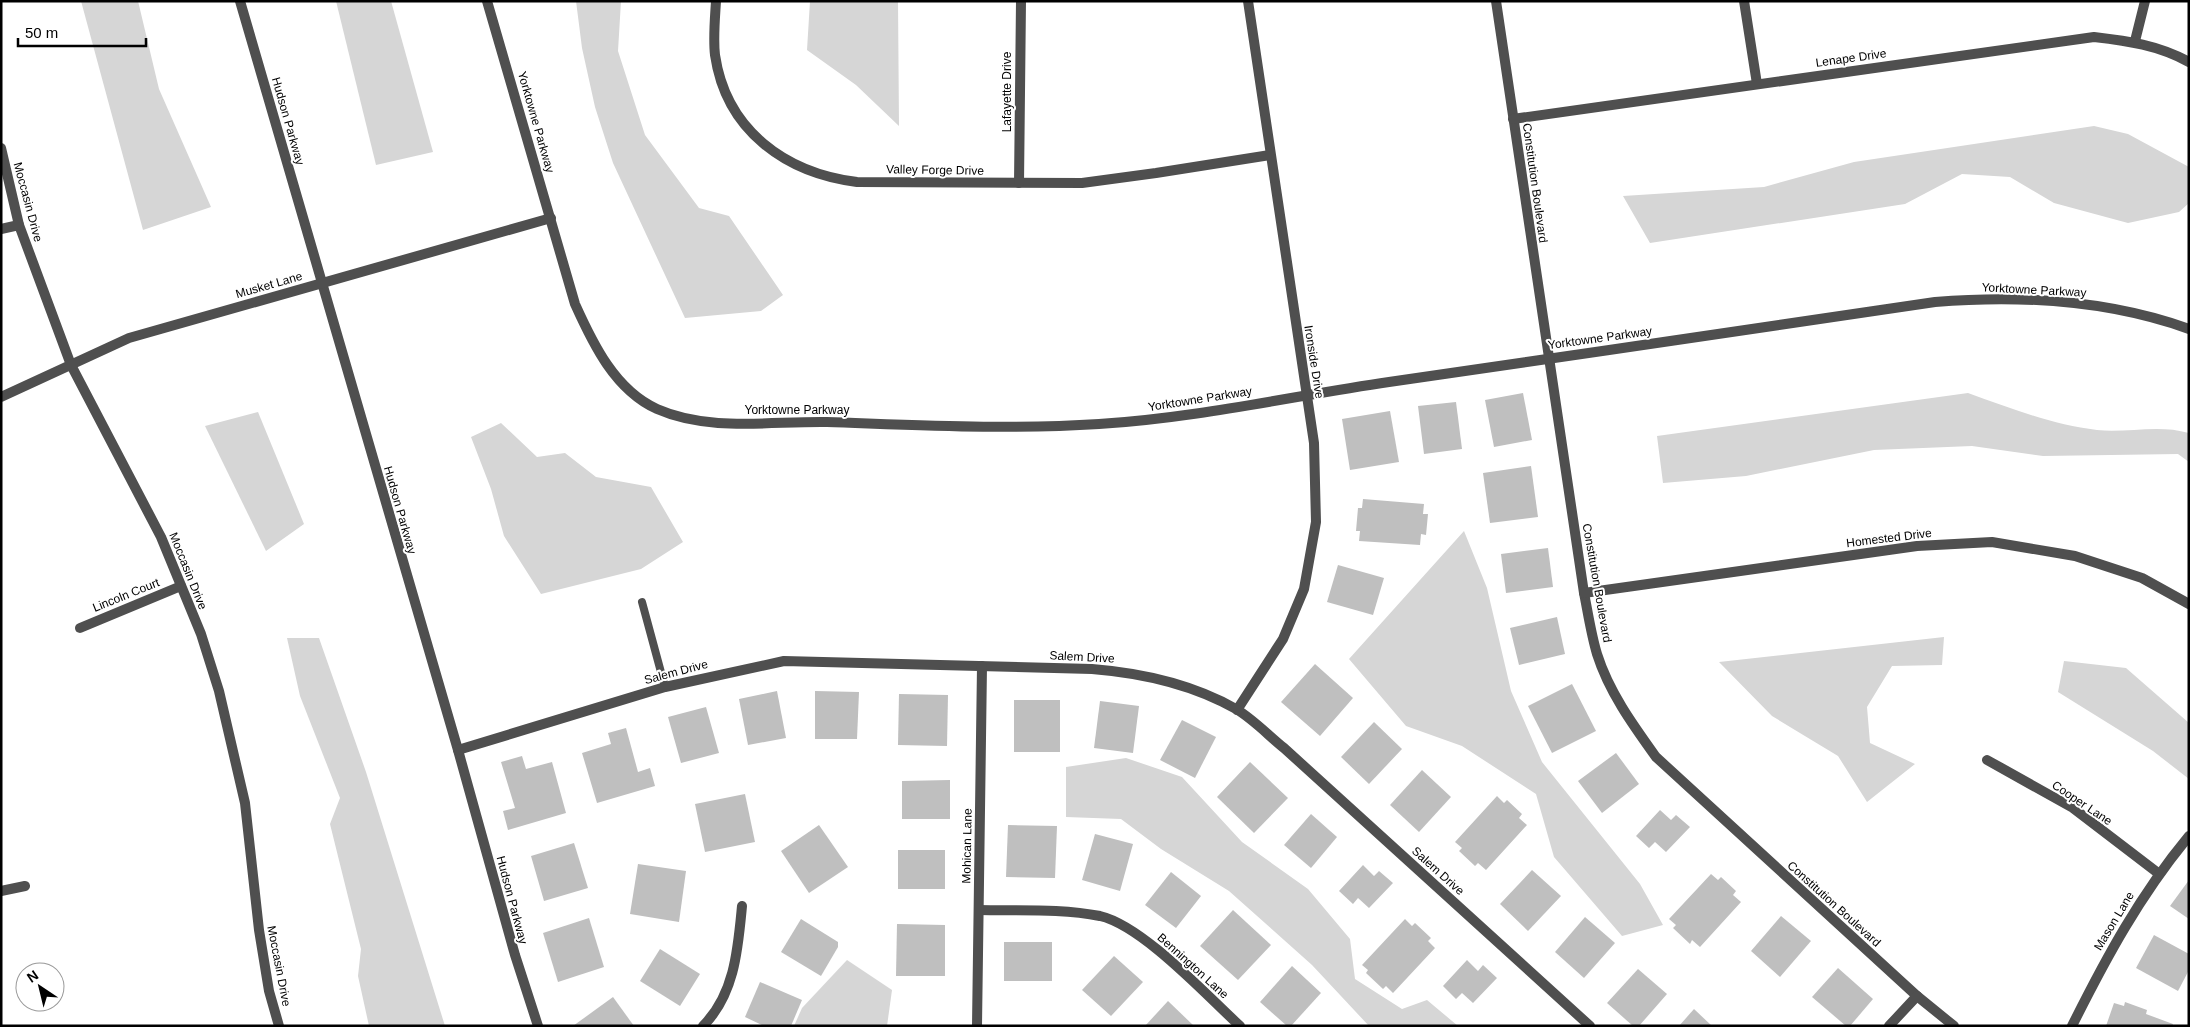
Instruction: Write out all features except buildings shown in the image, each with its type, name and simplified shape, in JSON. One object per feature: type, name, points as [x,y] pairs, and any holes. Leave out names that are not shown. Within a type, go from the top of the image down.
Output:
[{"type":"street","name":"Hudson Parkway","points":[[240,1],[458,750],[515,955],[538,1026]]},
{"type":"street","name":"Yorktowne Parkway","points":[[487,1],[575,304],[596,349],[609,368],[640,400],[656,409],[687,420],[726,423],[800,422],[967,427],[1098,424],[1178,417],[1306,394],[1935,302],[1984,298],[2059,301],[2118,309],[2189,329]]},
{"type":"street","name":"Valley Forge Drive","points":[[716,1],[715,54],[727,98],[756,139],[777,155],[802,168],[830,179],[857,182],[1082,183],[1156,174],[1270,155]]},
{"type":"street","name":"Lafayette Drive","points":[[1019,184],[1021,1]]},
{"type":"street","name":"Ironside Drive","points":[[1237,710],[1283,639],[1304,589],[1316,522],[1314,443],[1248,1]]},
{"type":"street","name":"Constitution Boulevard","points":[[1496,1],[1584,593],[1597,654],[1612,690],[1626,716],[1656,757],[1917,996],[1954,1026]]},
{"type":"street","points":[[1744,1],[1757,84]]},
{"type":"street","points":[[2135,41],[2145,1]]},
{"type":"street","name":"Lenape Drive","points":[[1514,120],[2069,39],[2094,37],[2135,41],[2169,51],[2189,62]]},
{"type":"street","name":"Moccasin Drive","points":[[1,148],[19,225],[70,365],[161,536],[201,634],[228,724],[245,802],[259,930],[269,992],[279,1026]]},
{"type":"street","name":"Musket Lane","points":[[1,397],[129,338],[551,218]]},
{"type":"street","points":[[1,229],[19,225]]},
{"type":"street","name":"Homested Drive","points":[[1584,593],[1917,546],[1992,542],[2075,556],[2142,578],[2189,604]]},
{"type":"street","name":"Lincoln Court","points":[[80,628],[181,586]]},
{"type":"street","name":"Salem Drive","points":[[458,750],[665,687],[784,662],[1092,668],[1128,672],[1198,692],[1237,710],[1284,748],[1590,1026]]},
{"type":"street","name":"Mohican Lane","points":[[977,1026],[982,666]]},
{"type":"street","name":"Cooper Lane","points":[[1987,760],[2073,808],[2158,873]]},
{"type":"street","name":"Mason Lane","points":[[2072,1026],[2108,954],[2158,873],[2189,836]]},
{"type":"street","points":[[1,891],[24,886]]},
{"type":"street","points":[[703,1026],[723,998],[735,966],[742,906]]},
{"type":"street","name":"Bennington Lane","points":[[979,910],[1074,913],[1102,917],[1120,924],[1148,941],[1240,1026]]},
{"type":"street","points":[[1889,1026],[1917,996]]},
{"type":"lane","points":[[642,602],[665,687]]},
{"type":"shaded area","points":[[81,1],[138,1],[159,89],[211,207],[143,230]]},
{"type":"shaded area","points":[[336,1],[391,1],[433,152],[376,165]]},
{"type":"shaded area","points":[[576,1],[621,1],[618,51],[645,135],[699,208],[729,216],[783,295],[761,311],[685,318],[613,163],[595,107],[582,48]]},
{"type":"shaded area","points":[[810,1],[898,1],[899,126],[856,85],[807,50]]},
{"type":"shaded area","points":[[2094,126],[2128,134],[2189,167],[2189,203],[2179,212],[2128,223],[2054,203],[2010,177],[1962,174],[1905,204],[1650,243],[1623,196],[1764,187],[1854,162]]},
{"type":"shaded area","points":[[1968,393],[2032,415],[2081,428],[2109,431],[2166,429],[2189,433],[2189,462],[2178,454],[2043,456],[1972,446],[1874,450],[1746,476],[1663,483],[1657,436]]},
{"type":"shaded area","points":[[258,412],[304,524],[266,551],[205,426]]},
{"type":"shaded area","points":[[501,423],[537,457],[565,453],[596,477],[651,487],[683,542],[641,569],[541,594],[504,536],[491,489],[471,437]]},
{"type":"shaded area","points":[[1464,531],[1487,588],[1511,691],[1542,762],[1640,884],[1663,925],[1622,936],[1554,857],[1536,794],[1462,746],[1406,726],[1349,659]]},
{"type":"shaded area","points":[[1944,637],[1942,665],[1892,666],[1867,707],[1870,743],[1915,764],[1867,802],[1838,756],[1772,716],[1719,662]]},
{"type":"shaded area","points":[[287,638],[319,638],[366,772],[445,1026],[369,1026],[358,976],[361,949],[330,824],[340,798],[300,696]]},
{"type":"shaded area","points":[[2064,661],[2126,668],[2189,723],[2189,779],[2153,751],[2058,692]]},
{"type":"shaded area","points":[[1126,758],[1182,777],[1242,842],[1308,889],[1350,939],[1355,979],[1402,1009],[1427,1000],[1458,1026],[1369,1026],[1312,965],[1229,891],[1161,849],[1121,819],[1066,817],[1066,767]]},
{"type":"shaded area","points":[[847,960],[892,990],[887,1026],[794,1026],[802,1008]]}]
